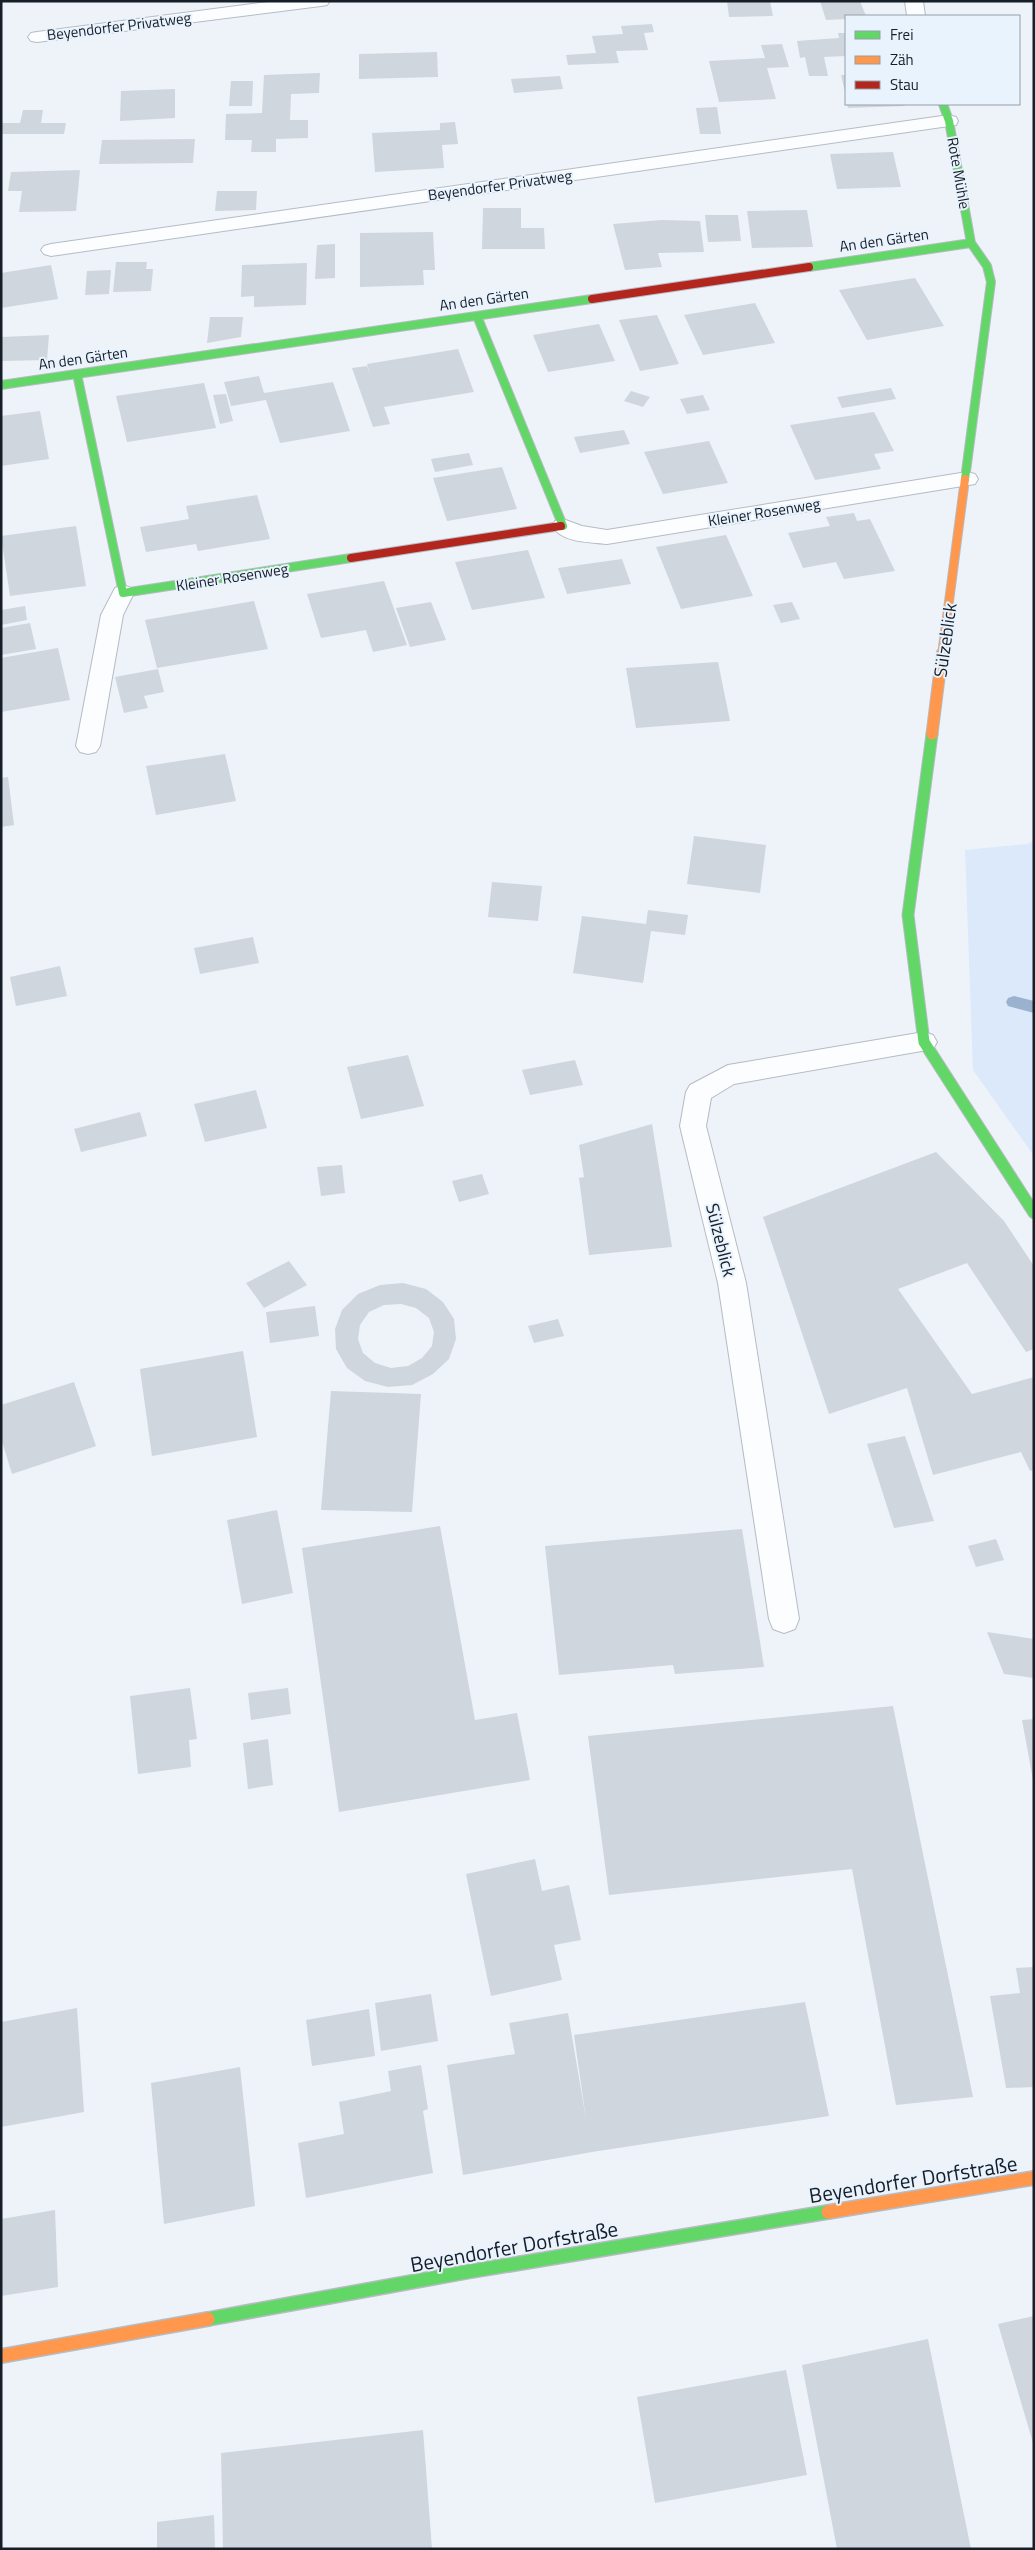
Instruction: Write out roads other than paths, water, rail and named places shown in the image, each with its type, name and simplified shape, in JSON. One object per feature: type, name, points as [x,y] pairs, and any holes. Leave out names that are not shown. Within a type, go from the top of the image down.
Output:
[{"type":"street","name":"Beyendorfer Privatweg","points":[[37,37],[321,1]]},
{"type":"street","points":[[914,1],[916,15]]},
{"type":"street","name":"Beyendorfer Privatweg","points":[[51,250],[946,112]]},
{"type":"street","name":"Rote Mühle","points":[[946,112],[970,243]]},
{"type":"street","name":"An den Gärten","points":[[1,385],[970,243]]},
{"type":"street","name":"Sülzeblick","points":[[970,243],[987,266],[992,282],[908,915],[924,1042],[1034,1213]]},
{"type":"street","points":[[477,316],[563,526]]},
{"type":"street","points":[[77,374],[123,593],[112,615],[88,746]]},
{"type":"street","name":"Kleiner Rosenweg","points":[[123,593],[563,526],[578,533],[607,537],[967,479]]},
{"type":"street","name":"Sülzeblick","points":[[784,1619],[732,1283],[693,1126],[699,1092],[728,1075],[924,1042]]},
{"type":"street","name":"Beyendorfer Dorfstraße","points":[[1,2356],[466,2272],[1034,2178]]},
{"type":"waterway","points":[[1014,1002],[1034,1007]]}]
